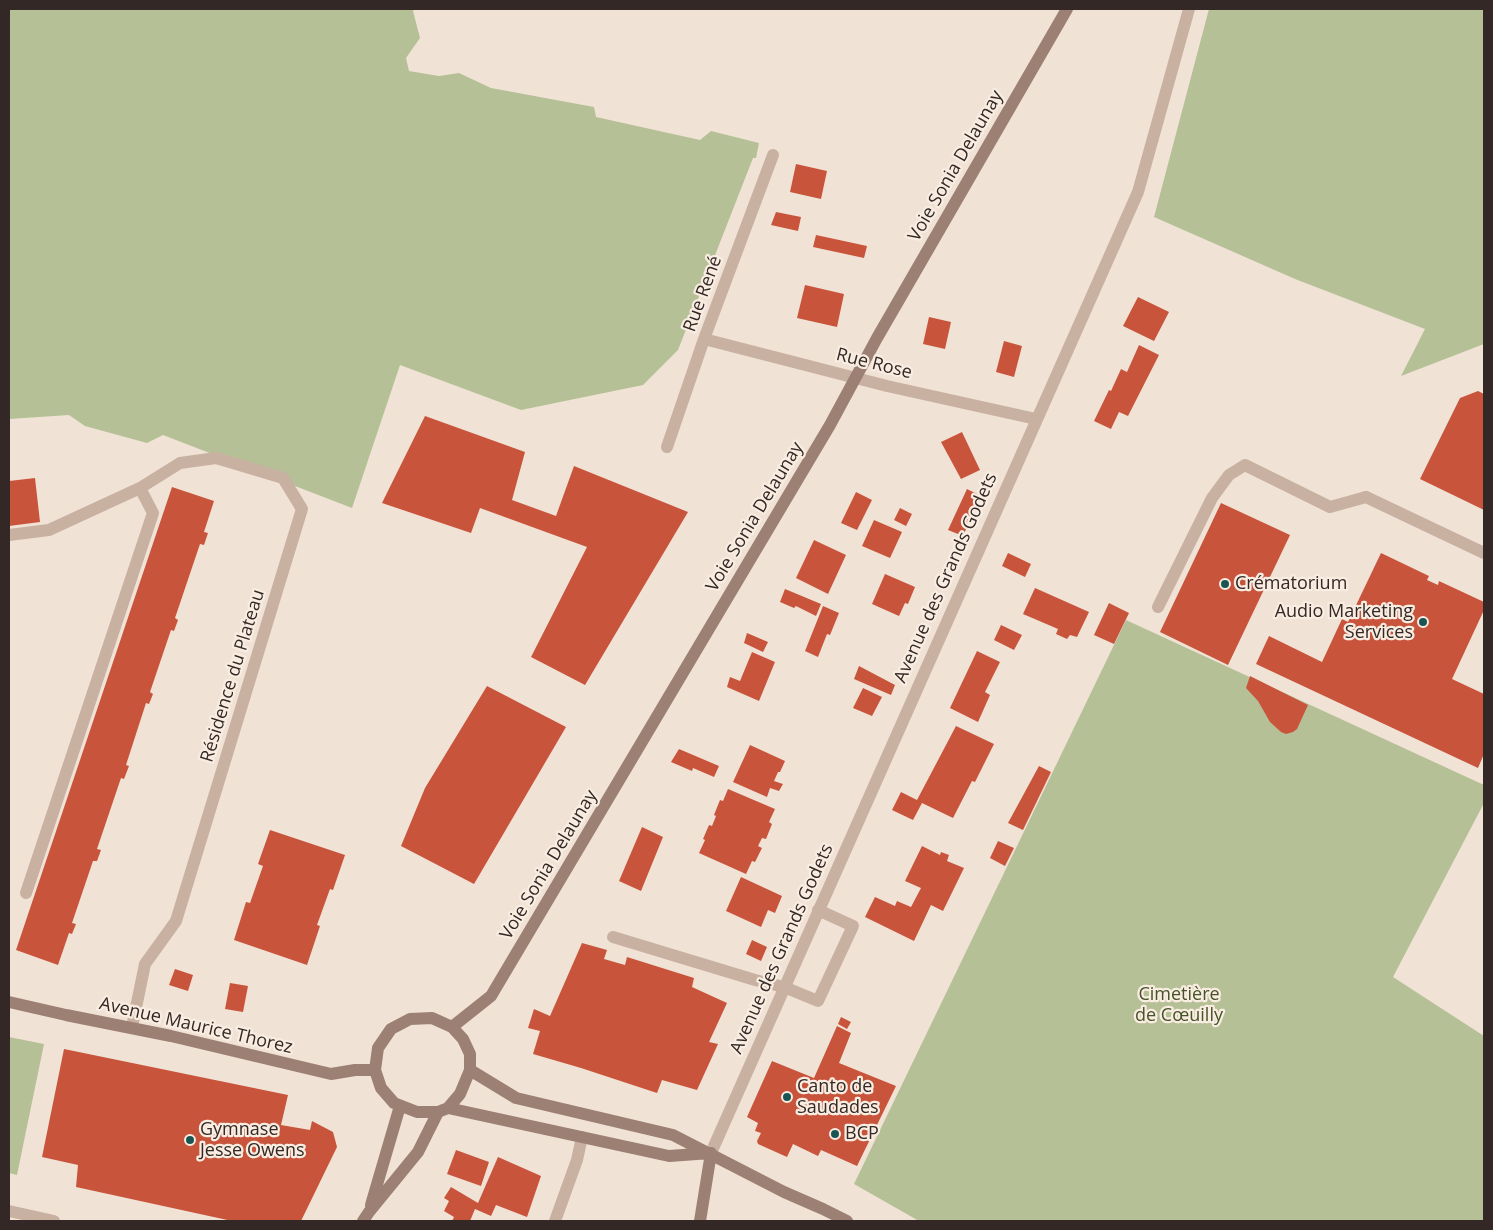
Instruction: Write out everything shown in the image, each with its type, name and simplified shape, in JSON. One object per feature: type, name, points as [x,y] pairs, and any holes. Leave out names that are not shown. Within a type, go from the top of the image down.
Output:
[{"type":"main road","name":"Voie Sonia Delaunay","points":[[452,1027],[492,996],[830,425],[1067,9]]},
{"type":"main road","name":"Avenue Maurice Thorez","points":[[9,1002],[331,1074],[355,1070],[375,1070]]},
{"type":"main road","points":[[366,1216],[418,1152],[443,1110],[460,1094],[470,1070],[470,1054],[463,1039],[452,1027],[432,1018],[410,1019],[391,1030],[378,1048],[375,1070],[381,1088],[394,1103],[400,1106],[417,1112],[443,1110],[669,1156],[711,1154]]},
{"type":"main road","points":[[470,1070],[516,1098],[673,1135],[784,1192],[847,1221]]},
{"type":"main road","points":[[366,1216],[400,1106]]},
{"type":"main road","points":[[700,1221],[711,1154]]},
{"type":"street","name":"Avenue des Grands Godets","points":[[711,1154],[1138,192],[1189,9]]},
{"type":"street","name":"Rue René","points":[[667,447],[704,339],[773,154]]},
{"type":"street","name":"Rue Rose","points":[[704,339],[856,378],[1036,419]]},
{"type":"street","name":"Résidence du Plateau","points":[[9,535],[49,530],[140,488],[180,463],[216,458],[283,478],[302,509],[176,920],[145,964],[132,1028]]},
{"type":"street","points":[[1158,607],[1212,498],[1229,475],[1245,465],[1330,507],[1366,497],[1484,553]]},
{"type":"street","points":[[26,894],[153,513],[140,488]]},
{"type":"street","points":[[613,937],[784,987],[818,1001],[853,926],[818,910]]},
{"type":"street","points":[[556,1221],[577,1160],[582,1137]]},
{"type":"street","points":[[9,1211],[54,1221]]},
{"type":"green space","points":[[9,9],[414,9],[420,38],[406,58],[409,71],[439,76],[459,73],[491,88],[594,107],[596,117],[700,140],[711,131],[759,143],[756,158],[753,158],[678,350],[643,385],[521,410],[400,365],[352,508],[163,435],[147,443],[85,426],[69,415],[9,419]]},
{"type":"green space","points":[[1209,9],[1484,9],[1484,344],[1401,376],[1425,329],[1295,279],[1154,217]]},
{"type":"green space","name":"Cimetière de Cœuilly","points":[[1126,620],[1484,785],[1484,803],[1393,977],[1484,1036],[1484,1221],[919,1221],[854,1184]]},
{"type":"green space","points":[[9,1037],[44,1044],[17,1175],[9,1173]]},
{"type":"building","points":[[796,164],[827,171],[821,199],[790,192]]},
{"type":"building","points":[[776,212],[801,217],[798,231],[771,225]]},
{"type":"building","points":[[816,235],[867,246],[864,258],[813,247]]},
{"type":"building","points":[[805,285],[844,294],[837,327],[797,318]]},
{"type":"building","points":[[1138,297],[1169,312],[1154,341],[1123,326]]},
{"type":"building","points":[[929,317],[951,322],[945,349],[923,344]]},
{"type":"building","points":[[1004,341],[1022,346],[1014,377],[996,372]]},
{"type":"building","points":[[1139,345],[1159,355],[1128,416],[1119,412],[1111,429],[1094,421],[1121,369],[1127,372]]},
{"type":"building","points":[[1478,391],[1484,394],[1484,510],[1420,479],[1460,398]]},
{"type":"building","points":[[425,416],[525,452],[512,500],[556,516],[574,466],[688,512],[585,685],[531,657],[587,547],[480,508],[471,533],[382,503]]},
{"type":"building","points":[[962,432],[980,470],[961,479],[941,442]]},
{"type":"building","points":[[35,478],[40,522],[9,526],[9,481]]},
{"type":"building","points":[[172,487],[214,501],[204,532],[208,533],[204,545],[200,544],[175,618],[178,620],[174,631],[171,630],[150,692],[153,694],[149,704],[146,703],[126,765],[129,766],[124,779],[121,778],[97,849],[101,850],[97,861],[93,861],[72,923],[76,924],[72,934],[69,933],[58,965],[16,950]]},
{"type":"building","points":[[967,489],[981,496],[963,536],[948,530]]},
{"type":"building","points":[[856,492],[872,500],[857,530],[841,523]]},
{"type":"building","name":"Crématorium","points":[[1221,503],[1290,535],[1228,665],[1160,632]]},
{"type":"building","points":[[900,508],[912,514],[906,526],[894,520]]},
{"type":"building","points":[[874,520],[902,532],[890,558],[862,546]]},
{"type":"building","points":[[814,540],[846,555],[828,594],[796,578]]},
{"type":"building","points":[[1008,553],[1031,564],[1025,577],[1002,566]]},
{"type":"building","points":[[1381,553],[1429,576],[1427,580],[1438,585],[1439,581],[1484,602],[1484,610],[1452,679],[1484,694],[1484,754],[1478,768],[1256,664],[1269,636],[1322,662],[1342,619],[1348,622]]},
{"type":"building","points":[[885,574],[915,587],[908,604],[905,603],[899,616],[872,604]]},
{"type":"building","points":[[1035,588],[1089,612],[1077,637],[1070,635],[1067,639],[1056,634],[1058,629],[1023,614]]},
{"type":"building","points":[[785,589],[821,604],[816,616],[796,606],[794,608],[780,602]]},
{"type":"building","points":[[1109,603],[1129,613],[1114,644],[1094,635]]},
{"type":"building","points":[[823,606],[839,613],[830,635],[827,634],[818,657],[805,651]]},
{"type":"building","points":[[1001,625],[1022,635],[1014,650],[994,640]]},
{"type":"building","points":[[747,633],[768,642],[763,652],[744,643]]},
{"type":"building","points":[[977,651],[1000,662],[985,692],[990,695],[978,722],[950,708]]},
{"type":"building","points":[[752,652],[775,662],[759,701],[727,687],[730,677],[740,681]]},
{"type":"building","points":[[859,666],[895,685],[891,695],[854,679]]},
{"type":"building","points":[[1250,676],[1308,705],[1297,729],[1286,734],[1270,722],[1258,701],[1246,688]]},
{"type":"building","points":[[487,686],[566,727],[474,884],[401,846],[425,788]]},
{"type":"building","points":[[863,688],[882,697],[872,716],[853,708]]},
{"type":"building","points":[[956,726],[994,744],[975,782],[972,781],[953,818],[922,803],[913,820],[892,810],[901,792],[917,800]]},
{"type":"building","points":[[750,745],[785,761],[774,781],[783,784],[779,791],[770,788],[767,797],[733,782]]},
{"type":"building","points":[[679,749],[719,766],[714,777],[693,768],[692,771],[671,762]]},
{"type":"building","points":[[1039,766],[1051,772],[1023,830],[1008,823]]},
{"type":"building","points":[[728,789],[775,809],[769,822],[772,824],[766,839],[762,838],[758,846],[762,848],[755,862],[752,861],[746,874],[699,853],[709,825],[712,826],[716,816],[714,815],[720,800],[723,801]]},
{"type":"building","points":[[642,827],[663,837],[641,891],[619,881]]},
{"type":"building","points":[[270,830],[345,855],[333,890],[330,889],[317,925],[320,926],[307,965],[234,940],[246,902],[250,903],[263,866],[258,864]]},
{"type":"building","points":[[998,841],[1014,848],[1005,866],[990,858]]},
{"type":"building","points":[[922,846],[940,855],[941,852],[949,855],[947,861],[964,868],[943,911],[931,905],[914,941],[865,917],[875,897],[895,906],[897,901],[911,907],[921,888],[905,881]]},
{"type":"building","points":[[741,877],[782,896],[775,913],[768,910],[761,927],[726,911]]},
{"type":"building","points":[[752,940],[767,947],[761,961],[746,954]]},
{"type":"building","points":[[582,943],[607,950],[604,959],[625,965],[627,957],[694,978],[692,987],[727,1003],[709,1042],[718,1044],[697,1090],[662,1080],[657,1093],[533,1054],[540,1031],[528,1028],[534,1009],[550,1016]]},
{"type":"building","points":[[175,969],[193,975],[188,991],[169,985]]},
{"type":"building","points":[[230,983],[248,986],[243,1012],[225,1009]]},
{"type":"building","points":[[841,1017],[851,1022],[847,1029],[838,1024]]},
{"type":"building","name":"Canto de Saudades","points":[[837,1026],[851,1033],[839,1063],[896,1086],[857,1166],[821,1150],[818,1156],[793,1144],[787,1157],[758,1144],[757,1141],[761,1133],[755,1131],[758,1123],[747,1117],[772,1061],[814,1078]]},
{"type":"building","name":"Gymnase Jesse Owens","points":[[64,1049],[288,1095],[281,1125],[310,1130],[312,1121],[333,1132],[337,1147],[301,1221],[232,1221],[76,1187],[78,1165],[42,1157]]},
{"type":"building","points":[[456,1150],[489,1162],[481,1186],[447,1174]]},
{"type":"building","points":[[498,1157],[541,1176],[527,1217],[496,1205],[491,1216],[475,1209],[470,1221],[452,1221],[454,1217],[444,1211],[449,1201],[444,1198],[451,1187],[478,1203]]},
{"type":"place","name":"Crématorium","points":[[1225,584]]},
{"type":"place","name":"Audio Marketing Services","points":[[1423,622]]},
{"type":"place","name":"Canto de Saudades","points":[[787,1097]]},
{"type":"place","name":"BCP","points":[[835,1134]]},
{"type":"place","name":"Gymnase Jesse Owens","points":[[190,1140]]}]
